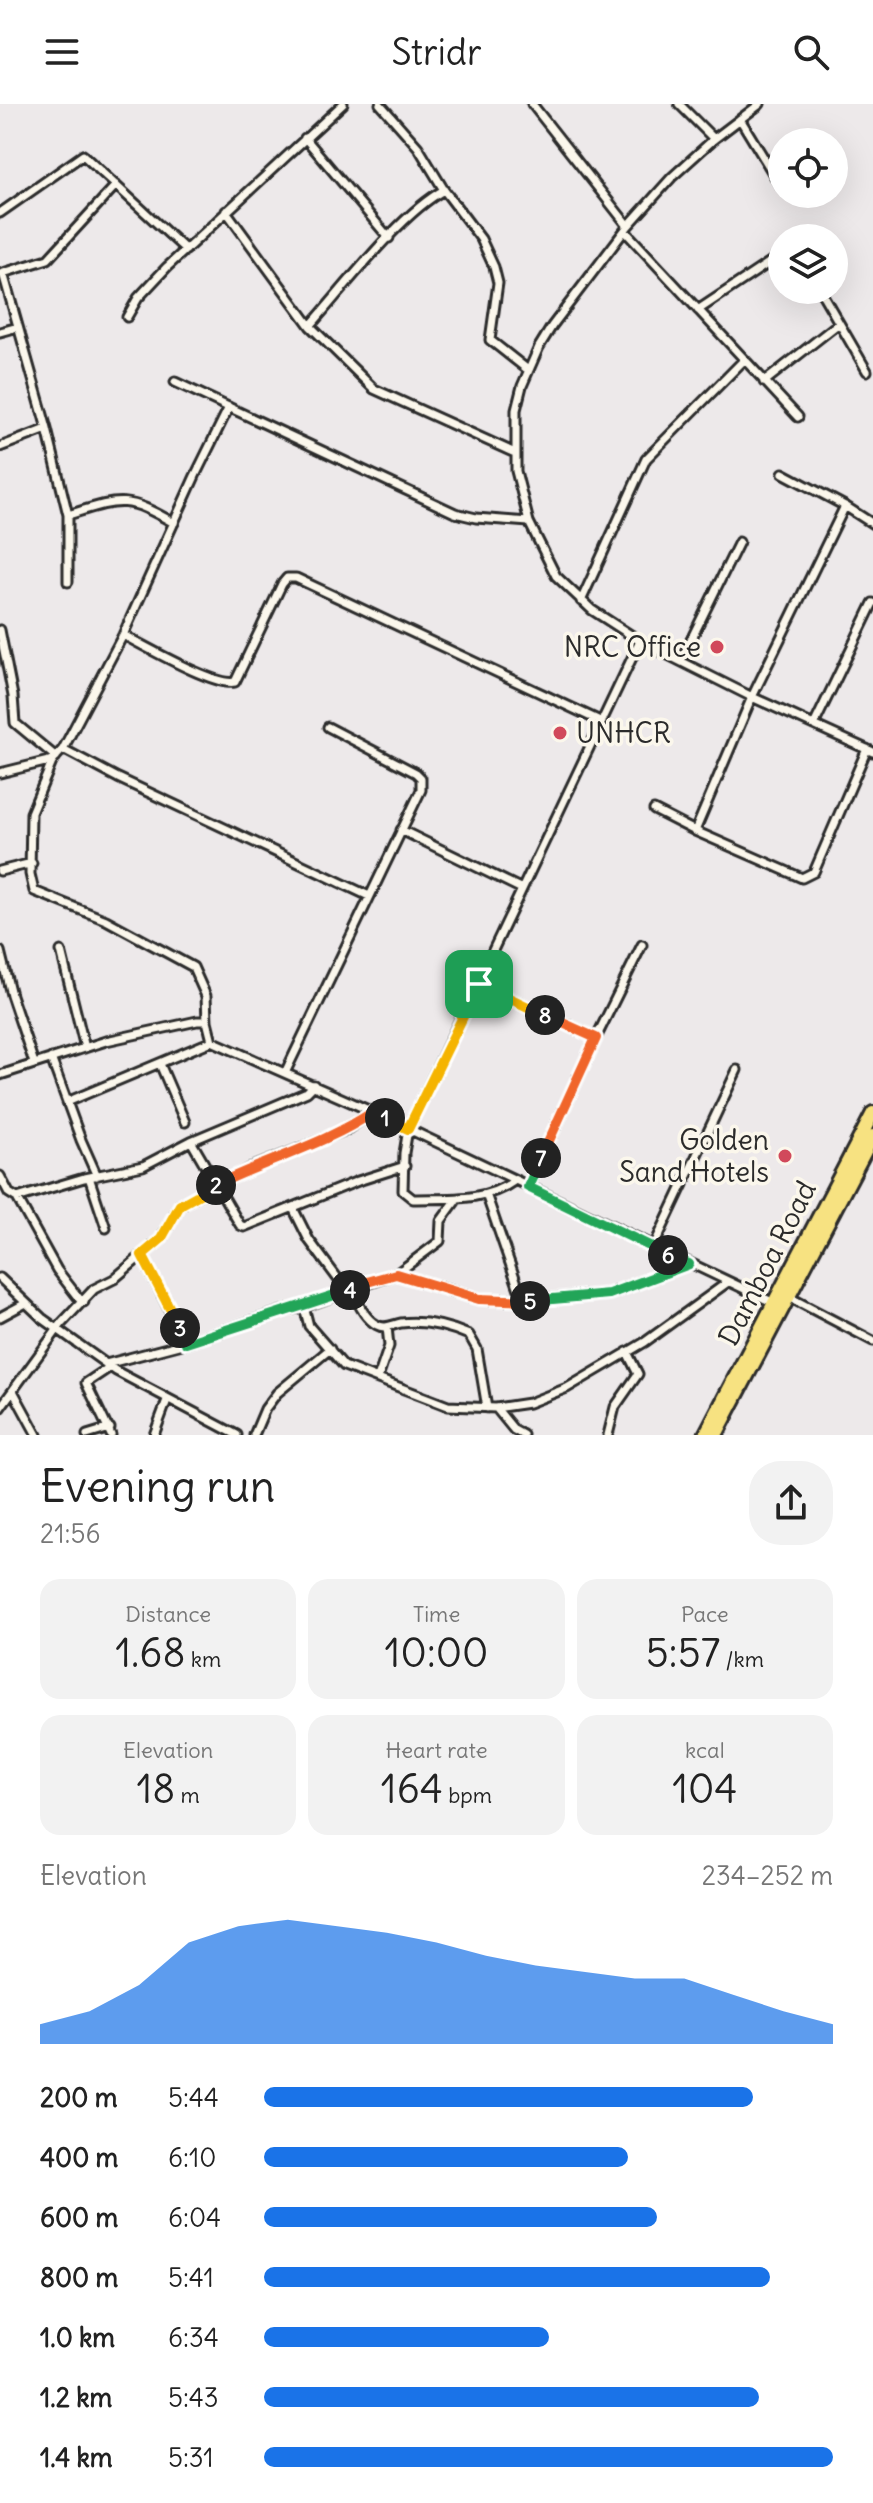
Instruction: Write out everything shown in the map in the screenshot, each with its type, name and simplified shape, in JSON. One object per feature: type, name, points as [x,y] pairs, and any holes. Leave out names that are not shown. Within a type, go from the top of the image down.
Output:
[{"type":"main road","name":"Damboa Road","points":[[716,1435],[869,1140],[873,1113]]},
{"type":"main road","name":"Damboa Road","points":[[705,1435],[774,1303],[869,1140]]},
{"type":"street","points":[[127,317],[138,298],[186,250],[343,104]]},
{"type":"street","points":[[380,104],[418,147],[444,190],[481,239],[498,283],[490,340],[528,370]]},
{"type":"street","points":[[532,104],[627,229],[798,417]]},
{"type":"street","points":[[679,104],[714,139]]},
{"type":"street","points":[[654,810],[802,878],[808,877],[814,872],[870,751],[640,641],[581,601],[556,576],[522,501],[515,453],[516,410],[528,370],[539,347],[570,299],[672,177],[714,139],[760,104]]},
{"type":"street","points":[[740,119],[768,165]]},
{"type":"street","points":[[305,138],[389,238]]},
{"type":"street","points":[[0,213],[83,155],[186,250]]},
{"type":"street","points":[[68,582],[68,515],[2,273],[48,259],[116,185]]},
{"type":"street","points":[[310,326],[389,238],[432,197],[444,190]]},
{"type":"street","points":[[226,211],[310,326],[374,389],[515,453]]},
{"type":"street","points":[[698,310],[768,263]]},
{"type":"street","points":[[828,304],[867,371]]},
{"type":"street","points":[[764,382],[839,323]]},
{"type":"street","points":[[0,332],[18,327]]},
{"type":"street","points":[[581,601],[646,459],[744,360]]},
{"type":"street","points":[[175,382],[455,513],[476,518],[529,522]]},
{"type":"street","points":[[212,1041],[206,996],[193,967],[106,920],[34,891],[30,874],[31,813],[54,758],[63,749],[123,635],[229,407]]},
{"type":"street","points":[[0,447],[47,429]]},
{"type":"street","points":[[783,473],[873,524]]},
{"type":"street","points":[[68,515],[105,504],[126,502],[143,504],[174,523]]},
{"type":"street","points":[[695,831],[752,697],[845,506]]},
{"type":"street","points":[[681,660],[739,542]]},
{"type":"street","points":[[123,635],[205,676],[226,684],[235,682],[282,584],[287,578],[296,578],[602,722]]},
{"type":"street","points":[[814,725],[873,603]]},
{"type":"street","points":[[0,630],[15,723],[54,758]]},
{"type":"street","points":[[514,1181],[486,1194],[457,1199],[413,1199],[403,1191],[408,1129],[640,641]]},
{"type":"street","points":[[285,1073],[421,790],[421,778],[416,773],[328,727]]},
{"type":"street","points":[[63,749],[369,896]]},
{"type":"street","points":[[0,773],[54,758]]},
{"type":"street","points":[[401,830],[522,889]]},
{"type":"street","points":[[0,871],[32,863]]},
{"type":"street","points":[[528,1187],[642,945]]},
{"type":"street","points":[[0,951],[34,1063]]},
{"type":"street","points":[[61,951],[85,1048]]},
{"type":"street","points":[[479,984],[596,1038]]},
{"type":"street","points":[[0,998],[11,995]]},
{"type":"street","points":[[0,1075],[154,1030],[207,1021]]},
{"type":"street","points":[[67,1102],[212,1041],[373,1112],[774,1303]]},
{"type":"street","points":[[51,1058],[93,1177],[106,1228]]},
{"type":"street","points":[[160,1064],[185,1122]]},
{"type":"street","points":[[653,1248],[737,1070]]},
{"type":"street","points":[[0,1198],[143,1166],[191,1141],[307,1092],[314,1085]]},
{"type":"street","points":[[0,1408],[62,1323],[94,1289],[114,1279],[161,1239],[180,1205],[253,1167],[346,1130],[373,1112]]},
{"type":"street","points":[[191,1141],[215,1186],[244,1227],[358,1181],[405,1166]]},
{"type":"street","points":[[0,1176],[57,1270],[84,1302]]},
{"type":"street","points":[[486,1194],[523,1301]]},
{"type":"street","points":[[396,1274],[440,1241],[441,1221],[457,1199]]},
{"type":"street","points":[[293,1208],[309,1240],[377,1326],[387,1327],[404,1322],[429,1323],[469,1335],[477,1349],[492,1408],[523,1435]]},
{"type":"street","points":[[142,1255],[186,1343]]},
{"type":"street","points":[[87,1435],[111,1431],[86,1383],[108,1365],[282,1311],[304,1307],[383,1276],[396,1274],[479,1299],[523,1301],[609,1294],[689,1264]]},
{"type":"street","points":[[0,1278],[59,1330],[108,1365],[167,1400],[237,1435]]},
{"type":"street","points":[[304,1307],[309,1326],[344,1366],[448,1406],[492,1408],[542,1399],[567,1388],[627,1352],[728,1282]]},
{"type":"street","points":[[789,1297],[873,1341]]},
{"type":"street","points":[[0,1317],[26,1303]]},
{"type":"street","points":[[378,1378],[389,1346],[387,1327]]},
{"type":"street","points":[[254,1435],[265,1409],[277,1393],[330,1349]]},
{"type":"street","points":[[608,1435],[615,1407],[638,1374],[627,1352]]},
{"type":"street","points":[[13,1391],[37,1435]]},
{"type":"street","points":[[154,1435],[167,1400]]},
{"type":"street","points":[[210,1435],[214,1424]]},
{"type":"place","name":"NRC Office","points":[[717,647]]},
{"type":"place","name":"UNHCR","points":[[560,733]]},
{"type":"place","name":"Golden Sand Hotels","points":[[785,1156]]},
{"type":"route","points":[[479,984],[596,1038],[528,1187],[689,1264],[609,1294],[523,1301],[479,1299],[396,1274],[383,1276],[304,1307],[282,1311],[186,1343],[142,1255],[161,1239],[180,1205],[253,1167],[346,1130],[373,1112],[408,1129],[479,984]]}]
